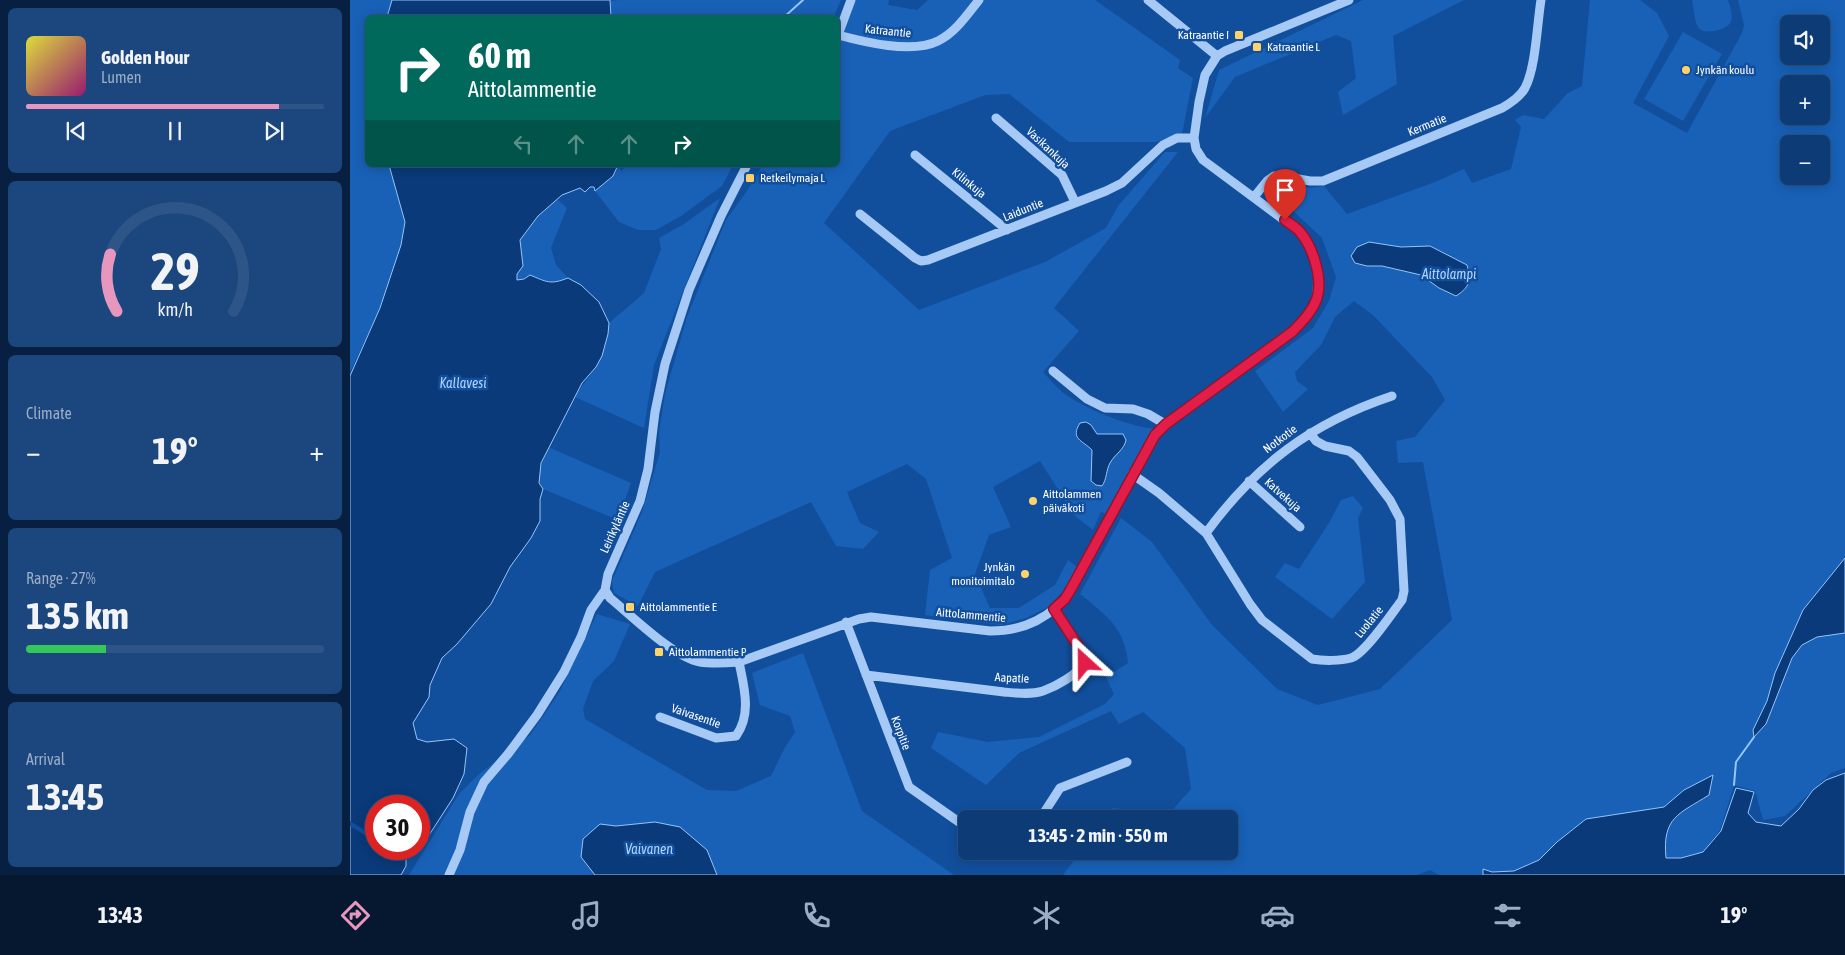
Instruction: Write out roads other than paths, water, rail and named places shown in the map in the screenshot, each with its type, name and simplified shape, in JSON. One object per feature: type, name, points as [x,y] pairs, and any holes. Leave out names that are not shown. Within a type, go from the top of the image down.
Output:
[{"type":"street","points":[[840,30],[851,0]]},
{"type":"street","name":"Katraantie","points":[[840,36],[904,47],[928,45],[939,40],[957,27],[979,0]]},
{"type":"street","points":[[1148,0],[1217,56]]},
{"type":"street","points":[[1194,138],[1205,74],[1217,56],[1349,0]]},
{"type":"street","name":"Kermatie","points":[[1254,196],[1266,180],[1274,176],[1310,182],[1322,181],[1502,108],[1515,100],[1525,88],[1531,70],[1541,0]]},
{"type":"street","name":"Vasikankuja","points":[[996,118],[1062,175],[1075,202]]},
{"type":"street","name":"Laiduntie","points":[[860,214],[922,261],[928,260],[1106,191],[1122,183],[1163,145],[1176,138],[1194,138]]},
{"type":"street","name":"Aittolammentie","points":[[604,590],[610,598],[664,643],[681,654],[699,662],[721,664],[739,662],[846,622],[871,617],[990,631],[1008,631],[1029,625],[1054,609],[1065,599],[1071,589],[1132,474],[1155,435],[1166,424],[1292,332],[1309,314],[1317,296],[1318,271],[1314,255],[1300,232],[1203,160],[1196,149],[1194,138]]},
{"type":"street","name":"Kilinkuja","points":[[915,154],[1007,230]]},
{"type":"street","name":"Leirikyläntie","points":[[449,875],[460,850],[470,812],[484,782],[537,715],[564,672],[581,638],[591,610],[604,590],[608,574],[640,501],[648,469],[655,412],[665,364],[689,290],[714,231],[746,167]]},
{"type":"street","points":[[1053,371],[1087,399],[1105,408],[1133,409],[1148,414],[1166,424]]},
{"type":"street","name":"Notkotie","points":[[1206,533],[1249,481],[1290,445],[1328,422],[1392,396]]},
{"type":"street","name":"Luolatie","points":[[1132,474],[1159,493],[1206,533],[1262,620],[1312,659],[1351,658],[1359,653],[1402,600],[1404,592],[1400,519],[1390,500],[1357,457],[1349,451],[1325,446],[1316,441],[1310,434]]},
{"type":"street","name":"Katvekuja","points":[[1249,481],[1300,527]]},
{"type":"street","name":"Aapatie","points":[[866,675],[1004,692],[1042,691],[1064,680],[1085,663],[1086,658],[1054,609]]},
{"type":"street","name":"Korpitie","points":[[846,622],[909,787],[958,821]]},
{"type":"street","name":"Vaivasentie","points":[[660,717],[716,738],[736,736],[741,729],[746,713],[746,697],[739,662]]},
{"type":"street","points":[[1046,810],[1060,788],[1127,762]]},
{"type":"water","points":[[392,0],[610,0],[611,15],[388,15]]},
{"type":"water","name":"Kallavesi","points":[[390,167],[617,167],[613,176],[595,191],[594,187],[590,187],[585,192],[580,188],[562,195],[538,216],[520,240],[523,266],[517,274],[517,280],[524,279],[530,275],[549,282],[568,278],[581,285],[599,302],[609,323],[608,334],[602,356],[596,367],[582,383],[541,463],[539,483],[543,489],[540,499],[540,521],[531,538],[510,567],[491,604],[457,644],[442,658],[430,685],[429,697],[413,723],[417,739],[427,742],[454,739],[467,748],[464,774],[453,798],[430,834],[430,795],[365,795],[365,860],[406,860],[406,866],[401,875],[350,875],[350,376],[380,308],[401,245],[405,222]]},
{"type":"water","name":"Aittolampi","points":[[1369,242],[1401,247],[1430,246],[1467,265],[1469,279],[1467,286],[1456,296],[1439,288],[1421,275],[1382,266],[1367,266],[1355,263],[1351,256],[1357,247]]},
{"type":"water","points":[[1086,422],[1091,425],[1097,434],[1123,434],[1126,440],[1123,447],[1110,463],[1102,486],[1096,485],[1091,481],[1092,450],[1078,439],[1076,433],[1080,423]]},
{"type":"water","points":[[1845,558],[1845,633],[1817,637],[1802,645],[1792,658],[1766,724],[1754,737],[1753,730],[1767,701],[1775,673],[1803,610]]},
{"type":"water","points":[[1845,773],[1845,875],[1483,875],[1483,869],[1492,872],[1514,871],[1539,860],[1557,842],[1586,819],[1664,807],[1684,790],[1713,775],[1709,795],[1681,812],[1675,818],[1670,825],[1665,844],[1666,858],[1681,858],[1703,852],[1721,831],[1736,788],[1754,792],[1748,813],[1756,822],[1781,826],[1799,809],[1813,790],[1826,780]]},
{"type":"water","name":"Vaivanen","points":[[655,822],[680,827],[707,850],[717,875],[595,875],[581,857],[583,839],[600,824],[616,826]]},
{"type":"waterway","points":[[786,15],[803,0]]},
{"type":"waterway","points":[[1734,785],[1736,762],[1754,737]]},
{"type":"place","name":"Katraantie I","points":[[1239,35]]},
{"type":"place","name":"Katraantie L","points":[[1257,47]]},
{"type":"place","name":"Jynkän koulu","points":[[1686,70]]},
{"type":"place","name":"Retkeilymaja L","points":[[750,178]]},
{"type":"place","name":"Aittolammen päiväkoti","points":[[1033,501]]},
{"type":"place","name":"Jynkän monitoimitalo","points":[[1025,574]]},
{"type":"place","name":"Aittolammentie E","points":[[630,607]]},
{"type":"place","name":"Aittolammentie P","points":[[659,652]]}]
